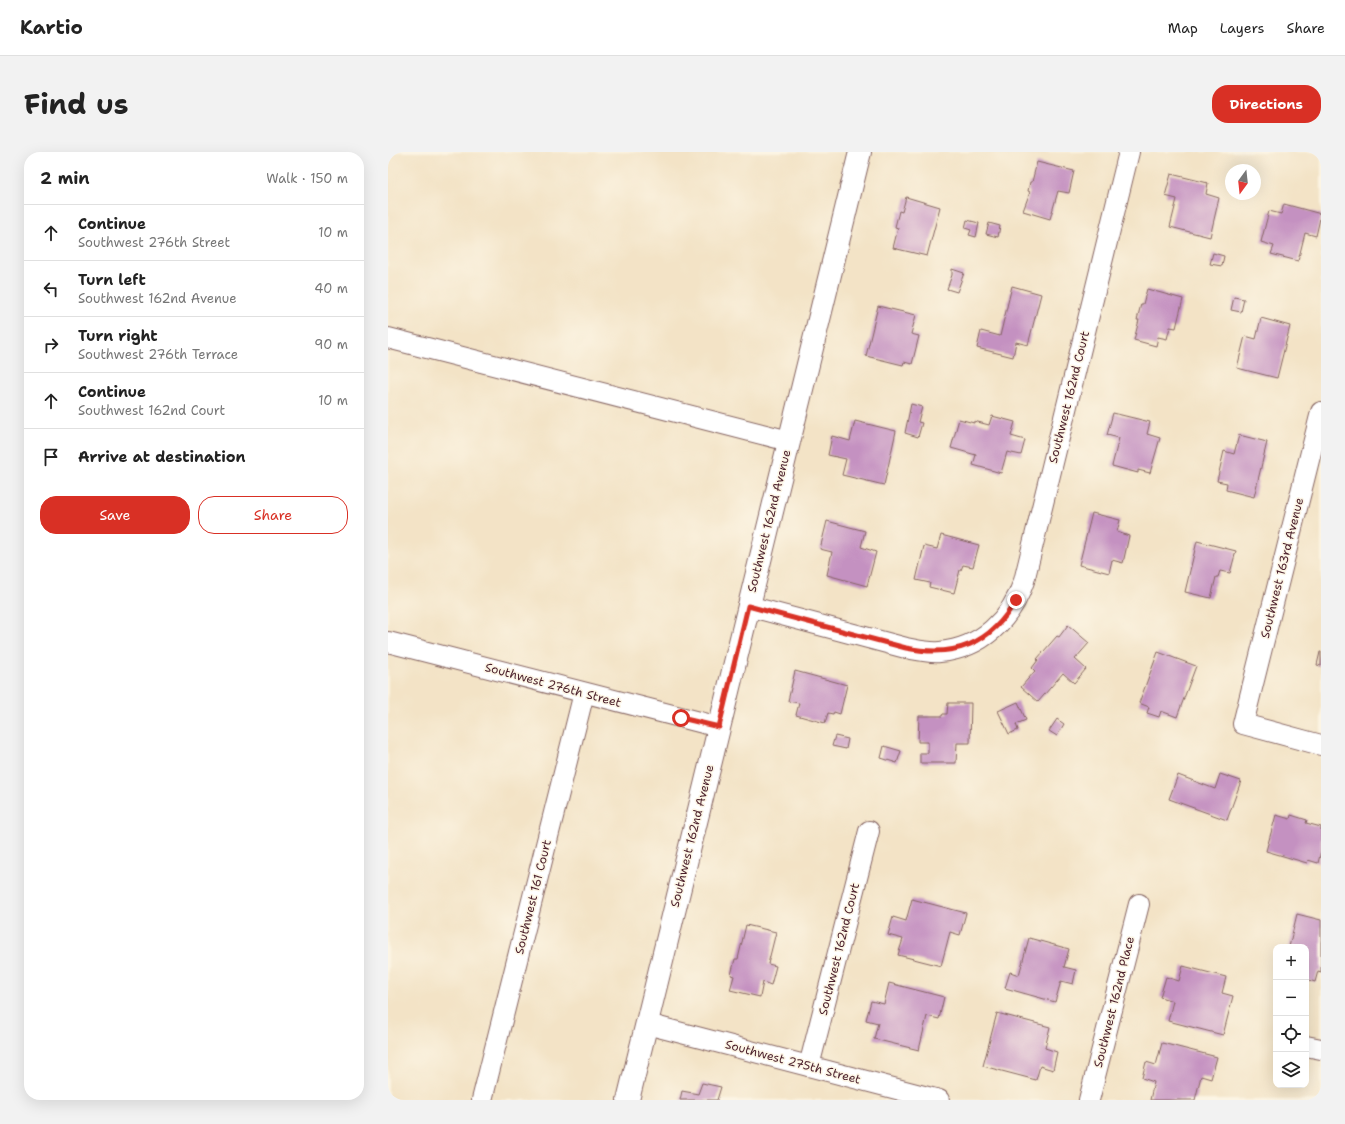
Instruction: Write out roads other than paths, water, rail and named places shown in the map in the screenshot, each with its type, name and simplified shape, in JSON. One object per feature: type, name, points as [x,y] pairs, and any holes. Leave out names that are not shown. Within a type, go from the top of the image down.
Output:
[{"type":"street","name":"Southwest 162nd Court","points":[[748,606],[906,648],[927,652],[953,650],[967,645],[990,633],[996,628],[1011,610],[1021,591],[1024,581],[1128,152]]},
{"type":"street","name":"Southwest 162nd Avenue","points":[[628,1100],[789,441],[855,153]]},
{"type":"street","points":[[388,338],[789,441]]},
{"type":"street","name":"Southwest 163rd Avenue","points":[[1321,412],[1243,724],[1321,745]]},
{"type":"street","name":"Southwest 276th Street","points":[[388,642],[719,727]]},
{"type":"street","name":"Southwest 161 Court","points":[[482,1100],[584,693]]},
{"type":"street","name":"Southwest 162nd Court","points":[[809,1066],[869,831]]},
{"type":"street","name":"Southwest 162nd Place","points":[[1089,1100],[1139,904]]},
{"type":"street","name":"Southwest 275th Street","points":[[647,1024],[939,1100]]},
{"type":"street","points":[[1309,1047],[1321,1050]]}]
